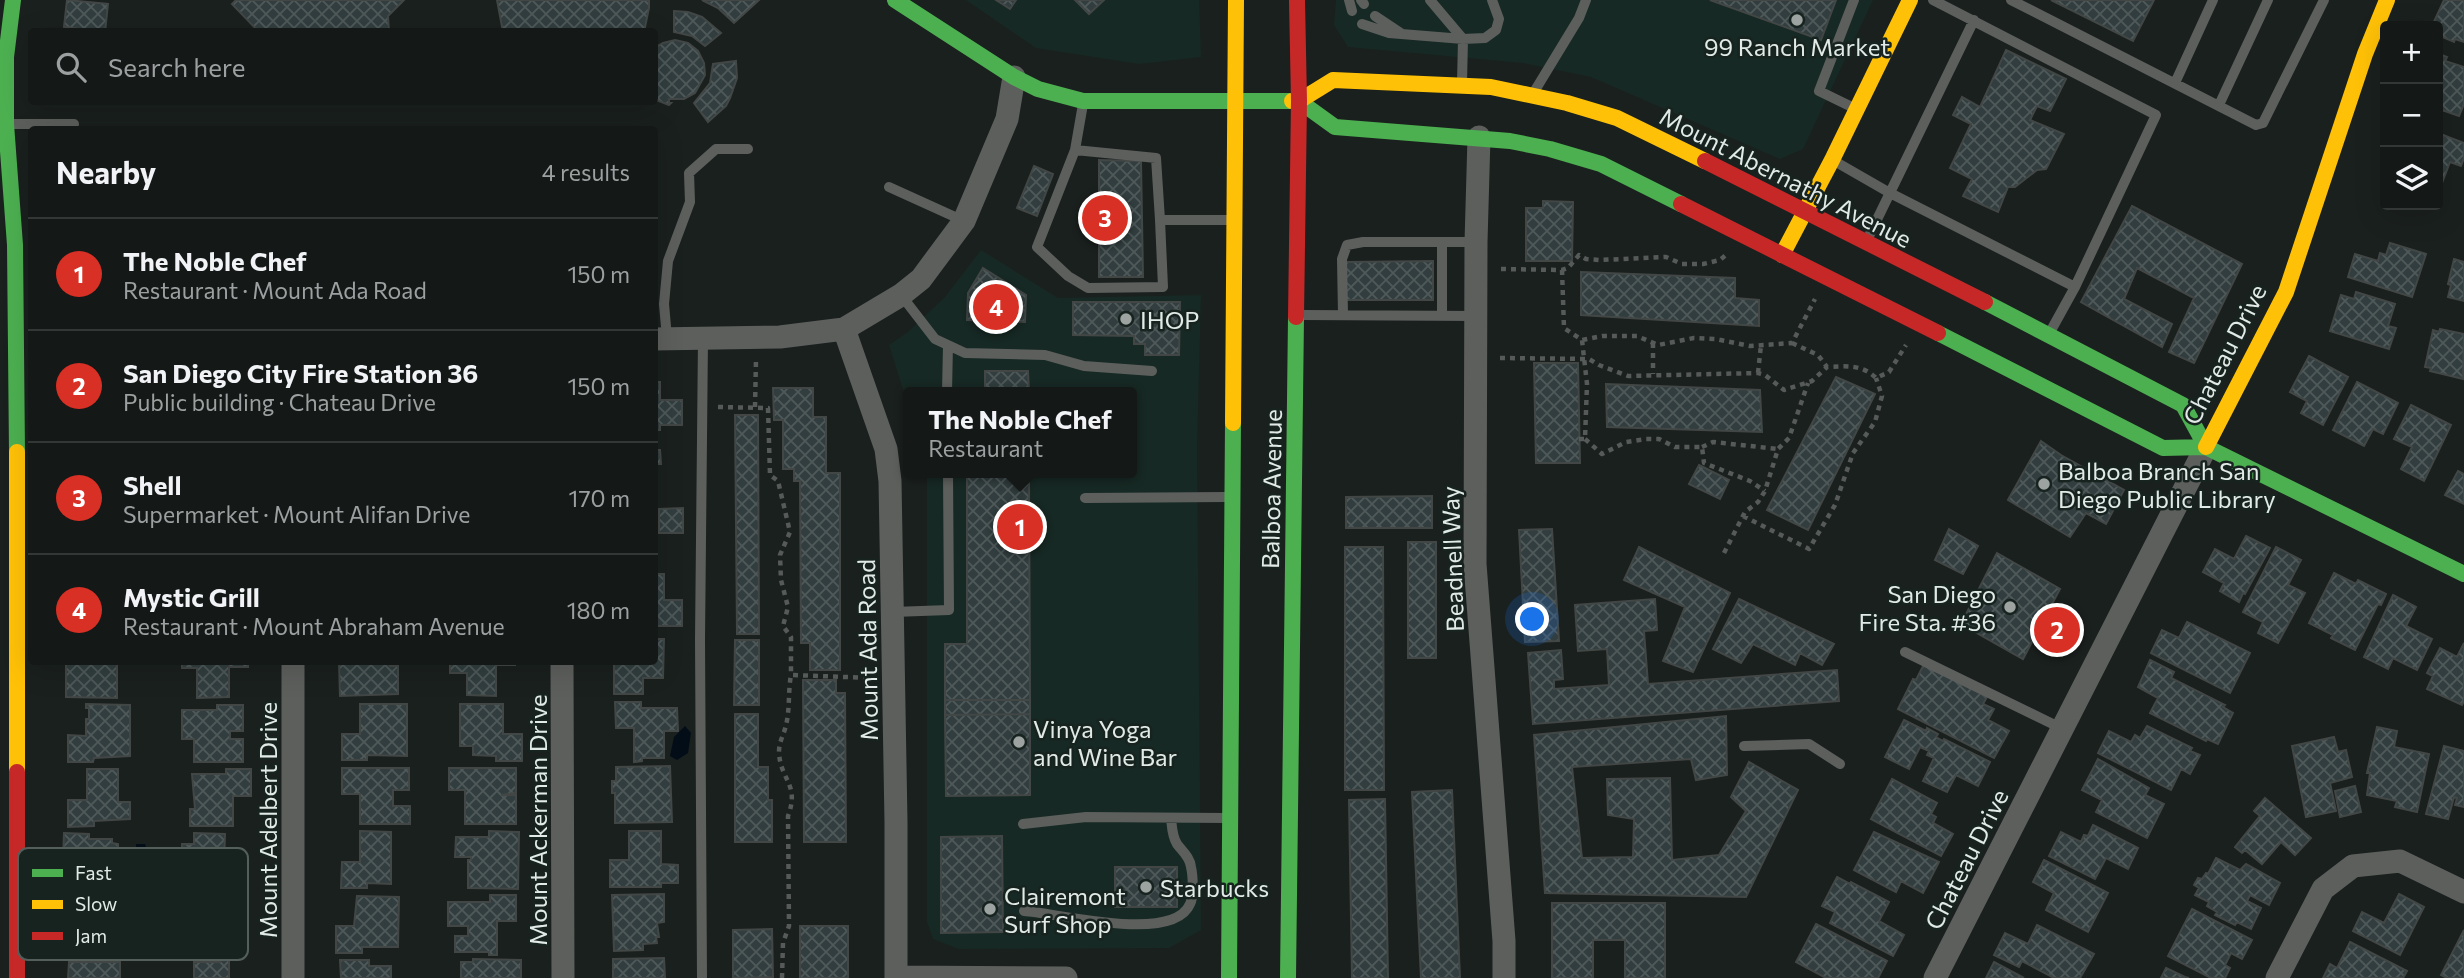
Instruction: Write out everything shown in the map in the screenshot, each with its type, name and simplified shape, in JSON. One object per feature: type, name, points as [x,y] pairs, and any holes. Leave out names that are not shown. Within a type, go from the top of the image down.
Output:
[{"type":"main road","points":[[13,0],[6,57],[6,124],[15,245],[16,342],[9,616],[17,978]]},
{"type":"main road","points":[[895,0],[1014,77],[1038,89],[1083,101],[1299,101],[1335,127],[1479,137],[1550,149],[1601,164],[1671,197],[2163,448],[2206,447],[2464,575]]},
{"type":"main road","name":"Balboa Avenue","points":[[1229,978],[1236,0]]},
{"type":"main road","name":"Balboa Avenue","points":[[1288,978],[1299,101],[1297,0]]},
{"type":"main road","points":[[1782,255],[1910,0]]},
{"type":"main road","name":"Chateau Drive","points":[[2206,447],[2286,292],[2365,54],[2387,0]]},
{"type":"main road","name":"Mount Abernathy Avenue","points":[[1299,101],[1333,80],[1462,86],[1491,88],[1567,103],[1617,118],[1688,151],[2183,405],[2206,447]]},
{"type":"street","points":[[661,339],[780,337],[844,329],[901,295],[920,279],[964,221],[1007,118],[1014,77]]},
{"type":"street","name":"Beadnell Way","points":[[1479,137],[1475,242],[1475,564],[1504,942],[1504,978]]},
{"type":"street","name":"Mount Ada Road","points":[[844,329],[886,449],[890,481],[897,978]]},
{"type":"street","name":"Chateau Drive","points":[[1935,978],[2206,447]]},
{"type":"street","name":"Mount Adelbert Drive","points":[[293,665],[293,978]]},
{"type":"street","name":"Mount Ackerman Drive","points":[[562,665],[563,978]]},
{"type":"street","points":[[2277,978],[2323,889],[2353,866],[2400,862],[2464,892]]},
{"type":"street","points":[[897,978],[1066,978]]},
{"type":"lane","points":[[1430,0],[1463,39],[1462,86]]},
{"type":"lane","points":[[1362,23],[1374,30],[1403,35],[1485,38],[1496,30],[1499,19],[1492,0]]},
{"type":"lane","points":[[1531,96],[1579,18],[1586,0]]},
{"type":"lane","points":[[1854,0],[1819,91],[1857,110]]},
{"type":"lane","points":[[1933,0],[2156,115],[2075,287],[2048,335]]},
{"type":"lane","points":[[2011,0],[2256,125],[2263,123],[2324,0]]},
{"type":"lane","points":[[2175,83],[2213,0]]},
{"type":"lane","points":[[2219,105],[2268,0]]},
{"type":"lane","points":[[1375,16],[1403,35]]},
{"type":"lane","points":[[1866,242],[1974,20]]},
{"type":"lane","points":[[1075,150],[1156,158],[1163,287],[1088,288],[1068,275],[1037,247],[1075,150],[1083,101]]},
{"type":"lane","points":[[6,124],[74,124]]},
{"type":"lane","points":[[661,339],[668,261],[690,202],[689,173],[716,149],[748,149]]},
{"type":"lane","points":[[1832,160],[1890,193],[2075,287]]},
{"type":"lane","points":[[890,187],[964,221]]},
{"type":"lane","points":[[1160,220],[1235,220]]},
{"type":"lane","points":[[1343,315],[1342,259],[1347,245],[1363,242],[1475,242]]},
{"type":"lane","points":[[1442,242],[1442,316]]},
{"type":"lane","points":[[901,295],[935,340],[965,353],[1045,355],[1084,366],[1152,371]]},
{"type":"lane","points":[[1296,315],[1475,316]]},
{"type":"lane","points":[[702,978],[703,337]]},
{"type":"lane","points":[[947,387],[948,345]]},
{"type":"lane","points":[[892,612],[949,610],[948,478]]},
{"type":"lane","points":[[1085,498],[1233,497]]},
{"type":"lane","points":[[1905,652],[2063,729]]},
{"type":"lane","points":[[1744,746],[1808,744],[1840,764]]},
{"type":"lane","points":[[1023,824],[1086,817],[1230,818]]},
{"type":"lane","points":[[1024,911],[1045,912],[1096,923],[1161,923],[1175,919],[1186,911],[1191,902],[1191,865],[1176,842],[1171,818]]},
{"type":"path","points":[[1501,269],[1562,270],[1568,268],[1579,255],[1586,259],[1600,260],[1666,257],[1682,264],[1703,264],[1720,260],[1727,253]]},
{"type":"path","points":[[1562,270],[1564,328],[1582,340],[1602,336],[1637,337],[1658,345],[1694,338],[1749,346],[1792,343],[1818,355],[1827,367]]},
{"type":"path","points":[[1792,343],[1815,299]]},
{"type":"path","points":[[755,407],[757,337]]},
{"type":"path","points":[[1582,340],[1585,359],[1582,439],[1602,454],[1626,442],[1646,439],[1659,439],[1675,447],[1702,447],[1713,442],[1778,449]]},
{"type":"path","points":[[1653,343],[1653,374]]},
{"type":"path","points":[[1758,373],[1761,345]]},
{"type":"path","points":[[1876,378],[1889,372],[1906,345]]},
{"type":"path","points":[[1500,358],[1585,359],[1628,376],[1758,373],[1765,375],[1784,390],[1812,381],[1827,367],[1867,369],[1876,378],[1882,396],[1875,422],[1853,453],[1835,505],[1809,550],[1742,516]]},
{"type":"path","points":[[1724,553],[1742,516],[1758,502],[1765,491],[1778,449],[1789,438],[1808,383]]},
{"type":"path","points":[[702,406],[768,408],[770,475],[778,481],[784,514],[789,522],[790,532],[780,555],[781,580],[788,607],[783,626],[791,637],[791,675],[787,693],[787,724],[780,741],[779,755],[794,801],[788,816],[789,926],[783,943],[782,978]]},
{"type":"path","points":[[1702,447],[1704,463],[1750,481],[1765,491]]},
{"type":"path","points":[[791,675],[894,678]]},
{"type":"shaded area","points":[[966,0],[1199,0],[1201,57],[1139,64],[1036,48]]},
{"type":"shaded area","points":[[1336,0],[1873,0],[1803,149],[1780,159],[1591,77],[1523,63],[1348,47],[1334,25]]},
{"type":"shaded area","points":[[981,250],[1058,298],[1201,295],[1197,447],[1201,930],[1169,948],[959,949],[933,939],[927,922],[927,478],[1137,478],[1137,387],[903,387],[903,389],[889,345],[908,332],[945,297]]},
{"type":"shaded area","points":[[685,726],[691,733],[688,753],[677,760],[670,756],[674,737]]},
{"type":"shaded area","points":[[136,844],[145,844],[146,848],[136,848]]},
{"type":"building","points":[[67,0],[108,4],[105,28],[64,27]]},
{"type":"building","points":[[236,0],[404,0],[388,16],[389,28],[255,28],[232,4]]},
{"type":"building","points":[[497,0],[649,0],[645,28],[502,28]]},
{"type":"building","points":[[702,0],[759,0],[734,23],[718,8]]},
{"type":"building","points":[[996,0],[1016,0],[1010,9]]},
{"type":"building","points":[[1075,0],[1104,0],[1089,14]]},
{"type":"building","name":"99 Ranch Market","points":[[1710,0],[1836,0],[1821,40]]},
{"type":"building","points":[[2051,0],[2154,0],[2133,41]]},
{"type":"building","points":[[2444,0],[2464,0],[2464,42],[2455,39],[2454,42],[2443,37],[2443,21],[2434,21]]},
{"type":"building","points":[[674,11],[702,17],[721,33],[705,46],[692,36],[674,32]]},
{"type":"building","points":[[675,40],[688,43],[698,51],[704,63],[705,75],[695,93],[684,99],[669,99],[669,105],[658,101],[658,46]]},
{"type":"building","points":[[2006,50],[2066,79],[2050,111],[2037,106],[2030,120],[2064,134],[2046,169],[2037,170],[2015,187],[2008,187],[1998,212],[1963,196],[1972,179],[1950,168],[1971,124],[1953,115],[1962,97],[1980,107]]},
{"type":"building","points":[[2443,56],[2447,57],[2445,61],[2464,67],[2464,104],[2459,116],[2443,110]]},
{"type":"building","points":[[736,61],[737,78],[730,98],[726,106],[708,122],[694,103],[710,83],[713,64]]},
{"type":"building","points":[[2443,135],[2464,143],[2461,166],[2450,162],[2443,180]]},
{"type":"building","points":[[1099,160],[1141,161],[1143,277],[1099,277]]},
{"type":"building","points":[[1034,166],[1053,174],[1037,216],[1017,208]]},
{"type":"building","points":[[1543,201],[1573,202],[1572,261],[1526,261],[1526,208],[1543,208]]},
{"type":"building","points":[[1128,203],[1128,232],[1083,232],[1083,204]]},
{"type":"building","points":[[2132,206],[2242,264],[2194,363],[2169,352],[2194,298],[2137,268],[2124,299],[2172,324],[2162,347],[2081,302]]},
{"type":"building","points":[[2390,243],[2426,254],[2412,297],[2348,277],[2355,254],[2378,261],[2380,253],[2386,255]]},
{"type":"building","points":[[2454,259],[2464,262],[2464,301],[2448,297]]},
{"type":"building","points":[[1433,261],[1433,300],[1345,300],[1345,262]]},
{"type":"building","points":[[983,268],[1026,295],[1025,322],[967,320],[968,293]]},
{"type":"building","points":[[1581,272],[1735,278],[1735,298],[1759,300],[1759,326],[1581,315]]},
{"type":"building","points":[[2356,292],[2395,304],[2388,326],[2396,328],[2389,349],[2330,331],[2341,295],[2354,299]]},
{"type":"building","name":"IHOP","points":[[1073,302],[1180,302],[1179,355],[1145,355],[1145,344],[1134,344],[1134,336],[1073,335]]},
{"type":"building","points":[[2440,329],[2464,334],[2463,379],[2430,371],[2431,368],[2425,367],[2433,330],[2439,332]]},
{"type":"building","points":[[2309,356],[2348,377],[2323,425],[2301,413],[2307,401],[2290,392]]},
{"type":"building","points":[[1534,363],[1578,363],[1580,463],[1536,463]]},
{"type":"building","points":[[985,371],[1028,371],[1029,387],[985,387]]},
{"type":"building","points":[[1836,377],[1875,394],[1808,530],[1767,510]]},
{"type":"building","points":[[658,382],[660,400],[682,400],[682,425],[660,425],[660,430]]},
{"type":"building","points":[[2357,382],[2398,403],[2383,434],[2373,429],[2364,446],[2333,430]]},
{"type":"building","points":[[1606,384],[1760,390],[1762,432],[1607,427]]},
{"type":"building","points":[[773,388],[813,388],[813,417],[826,417],[826,473],[840,473],[840,670],[810,670],[810,643],[801,643],[800,481],[794,481],[794,469],[783,469],[783,420],[774,420]]},
{"type":"building","points":[[2411,405],[2451,425],[2424,481],[2401,469],[2412,447],[2394,439]]},
{"type":"building","points":[[735,415],[758,415],[759,634],[737,634]]},
{"type":"building","points":[[2041,441],[2124,490],[2106,524],[2086,513],[2070,537],[2008,500]]},
{"type":"building","points":[[658,450],[660,450],[661,464],[658,464]]},
{"type":"building","points":[[1699,465],[1729,480],[1720,499],[1689,484]]},
{"type":"building","points":[[2458,471],[2464,474],[2464,504],[2445,495]]},
{"type":"building","points":[[967,478],[1029,478],[1030,700],[945,700],[945,644],[967,644]]},
{"type":"building","points":[[1432,496],[1432,528],[1346,528],[1346,497]]},
{"type":"building","points":[[683,508],[683,533],[659,533],[659,509]]},
{"type":"building","points":[[1552,529],[1559,641],[1525,642],[1519,530]]},
{"type":"building","points":[[1949,529],[1978,546],[1963,574],[1935,560]]},
{"type":"building","points":[[2246,536],[2270,548],[2239,602],[2220,591],[2224,583],[2203,572],[2215,549],[2234,559]]},
{"type":"building","points":[[1408,542],[1436,542],[1436,658],[1408,658]]},
{"type":"building","points":[[1345,547],[1383,547],[1384,790],[1345,790]]},
{"type":"building","points":[[1639,547],[1730,593],[1693,672],[1663,661],[1685,607],[1624,580]]},
{"type":"building","points":[[2276,547],[2301,560],[2288,585],[2305,593],[2278,643],[2258,633],[2263,622],[2243,612]]},
{"type":"building","name":"San Diego Fire Sta. #36","points":[[1997,553],[2060,589],[2023,659],[1961,624]]},
{"type":"building","points":[[2334,573],[2356,584],[2358,580],[2386,594],[2381,605],[2378,604],[2355,650],[2309,623]]},
{"type":"building","points":[[658,574],[664,574],[664,600],[682,600],[682,626],[658,626]]},
{"type":"building","points":[[2393,595],[2416,607],[2406,626],[2432,639],[2417,670],[2393,658],[2388,669],[2364,657]]},
{"type":"building","points":[[1655,599],[1657,630],[1644,631],[1648,684],[1837,670],[1839,701],[1533,724],[1528,653],[1561,650],[1563,679],[1554,680],[1554,689],[1609,685],[1607,649],[1578,651],[1575,605]]},
{"type":"building","points":[[1739,599],[1834,644],[1822,665],[1800,653],[1795,665],[1753,644],[1741,663],[1713,649]]},
{"type":"building","points":[[2187,622],[2250,653],[2230,693],[2151,653],[2162,630],[2179,638]]},
{"type":"building","points":[[658,639],[664,639],[663,678],[643,678],[643,694],[614,694],[614,665],[658,665]]},
{"type":"building","points":[[735,640],[759,640],[759,705],[734,705]]},
{"type":"building","points":[[2464,643],[2462,705],[2427,689],[2433,676],[2427,673],[2440,648],[2457,657]]},
{"type":"building","points":[[2150,660],[2174,672],[2171,678],[2225,705],[2223,707],[2233,713],[2218,744],[2207,739],[2206,741],[2150,713],[2158,698],[2138,687]]},
{"type":"building","points":[[1924,664],[1987,697],[1983,704],[1994,709],[1988,720],[2009,731],[1994,758],[1898,709]]},
{"type":"building","points":[[66,665],[117,665],[117,698],[66,697]]},
{"type":"building","points":[[182,665],[248,665],[229,667],[229,697],[197,698],[197,668],[182,668]]},
{"type":"building","points":[[339,665],[398,666],[398,694],[340,696]]},
{"type":"building","points":[[450,665],[496,665],[496,696],[467,695],[467,673],[450,673]]},
{"type":"building","points":[[803,680],[836,680],[836,693],[845,693],[846,842],[804,842]]},
{"type":"building","points":[[945,700],[1030,700],[1030,714],[945,715]]},
{"type":"building","points":[[615,702],[641,702],[641,708],[677,708],[678,731],[664,731],[664,758],[642,758],[642,761],[634,762],[634,728],[616,728]]},
{"type":"building","points":[[86,704],[130,705],[130,756],[94,758],[93,762],[68,762],[68,735],[86,736],[89,708],[86,708]]},
{"type":"building","points":[[360,704],[407,704],[407,756],[367,755],[367,760],[342,760],[342,734],[360,734]]},
{"type":"building","points":[[460,704],[503,704],[503,734],[522,734],[522,761],[496,761],[496,756],[473,755],[473,746],[460,746]]},
{"type":"building","points":[[217,705],[243,705],[243,731],[230,731],[230,739],[243,739],[243,762],[194,762],[194,739],[182,739],[182,710],[217,710]]},
{"type":"building","points":[[735,714],[758,714],[758,767],[768,767],[768,800],[772,800],[772,842],[735,842]]},
{"type":"building","points":[[1030,714],[1030,795],[946,796],[945,715]]},
{"type":"building","points":[[1726,716],[1727,775],[1696,780],[1691,759],[1572,767],[1582,858],[1633,857],[1634,819],[1608,815],[1607,779],[1670,778],[1672,860],[1719,855],[1746,811],[1731,797],[1749,762],[1798,790],[1746,897],[1545,893],[1534,735]]},
{"type":"building","points":[[1904,720],[1926,731],[1927,728],[1938,734],[1936,737],[1943,741],[1944,739],[1990,762],[1978,786],[1956,775],[1947,792],[1923,781],[1934,758],[1927,755],[1929,751],[1920,747],[1909,769],[1885,757]]},
{"type":"building","points":[[2147,726],[2192,748],[2190,751],[2200,755],[2190,774],[2181,769],[2171,790],[2098,753],[2109,731],[2131,742],[2135,735],[2140,738]]},
{"type":"building","points":[[2377,727],[2397,731],[2394,747],[2429,754],[2417,812],[2395,807],[2397,801],[2367,795],[2370,773],[2367,773]]},
{"type":"building","points":[[2334,737],[2338,752],[2346,750],[2352,777],[2330,783],[2336,811],[2306,817],[2292,746]]},
{"type":"building","points":[[2444,746],[2464,751],[2464,807],[2455,805],[2457,798],[2454,797],[2448,819],[2426,814]]},
{"type":"building","points":[[2098,759],[2149,788],[2145,795],[2164,804],[2147,838],[2096,812],[2102,800],[2082,790]]},
{"type":"building","points":[[670,766],[672,822],[615,823],[615,793],[612,793],[612,781],[616,781],[616,767]]},
{"type":"building","points":[[342,768],[409,768],[409,790],[393,790],[393,806],[410,806],[410,824],[360,824],[360,794],[342,794]]},
{"type":"building","points":[[449,768],[516,768],[516,793],[501,795],[516,795],[516,824],[465,824],[465,790],[449,790]]},
{"type":"building","points":[[87,769],[118,769],[118,802],[130,802],[130,819],[94,821],[94,826],[68,827],[68,800],[87,800]]},
{"type":"building","points":[[226,769],[251,769],[251,796],[233,796],[233,826],[190,826],[190,809],[195,809],[192,774],[226,774]]},
{"type":"building","points":[[1892,779],[1937,803],[1931,814],[1936,817],[1933,823],[1953,834],[1941,856],[1871,819]]},
{"type":"building","points":[[2355,786],[2361,812],[2340,817],[2335,791]]},
{"type":"building","points":[[1452,790],[1460,978],[1421,978],[1412,792]]},
{"type":"building","points":[[2265,798],[2311,838],[2295,855],[2281,842],[2262,864],[2245,850],[2242,853],[2235,847],[2260,816],[2254,811]]},
{"type":"building","points":[[1385,799],[1388,978],[1352,978],[1349,800]]},
{"type":"building","points":[[2093,825],[2138,848],[2128,869],[2106,858],[2095,879],[2049,856],[2061,832],[2081,842],[2084,835],[2088,836]]},
{"type":"building","points":[[360,831],[391,832],[391,884],[367,883],[367,888],[341,888],[342,862],[360,862]]},
{"type":"building","points":[[489,831],[519,832],[518,889],[468,888],[468,860],[471,860],[471,857],[455,857],[456,837],[489,837]]},
{"type":"building","points":[[629,831],[661,831],[661,864],[678,865],[678,883],[661,883],[661,887],[610,887],[610,860],[629,860]]},
{"type":"building","points":[[1874,832],[1939,862],[1923,893],[1901,881],[1896,892],[1854,870]]},
{"type":"building","points":[[64,833],[89,834],[89,839],[112,839],[112,843],[118,844],[118,848],[63,848]]},
{"type":"building","points":[[194,833],[225,834],[225,848],[182,848],[182,844],[194,844]]},
{"type":"building","points":[[1002,836],[1003,932],[941,933],[941,837]]},
{"type":"building","points":[[2216,858],[2240,870],[2246,864],[2280,883],[2269,905],[2250,895],[2247,901],[2261,908],[2251,929],[2215,915],[2217,912],[2207,906],[2209,902],[2195,895],[2199,888],[2194,885],[2198,878],[2202,879],[2208,874]]},
{"type":"building","points":[[2044,860],[2108,893],[2088,932],[2046,910],[2054,893],[2033,882]]},
{"type":"building","name":"Starbucks","points":[[1115,867],[1177,867],[1177,907],[1115,907]]},
{"type":"building","points":[[1837,877],[1889,902],[1879,921],[1904,935],[1893,956],[1830,923],[1835,912],[1822,906]]},
{"type":"building","points":[[664,894],[664,922],[657,923],[657,943],[643,944],[643,950],[614,951],[612,895]]},
{"type":"building","points":[[2399,894],[2424,907],[2400,955],[2353,931],[2362,912],[2384,923]]},
{"type":"building","points":[[490,895],[516,895],[516,921],[497,921],[497,955],[489,955],[489,952],[455,952],[455,936],[468,936],[468,926],[448,926],[448,902],[490,902]]},
{"type":"building","points":[[357,896],[399,897],[398,947],[362,947],[362,953],[336,953],[336,926],[354,926]]},
{"type":"building","points":[[1552,903],[1665,903],[1665,978],[1625,978],[1625,940],[1593,940],[1593,978],[1552,978]]},
{"type":"building","points":[[2192,909],[2252,940],[2242,959],[2231,953],[2225,965],[2230,968],[2225,978],[2211,978],[2168,956]]},
{"type":"building","points":[[1816,924],[1887,961],[1878,978],[1826,978],[1796,962]]},
{"type":"building","points":[[2037,925],[2094,954],[2080,978],[2054,978],[2022,961],[2019,967],[1994,955],[2005,933],[2028,944]]},
{"type":"building","points":[[800,926],[848,926],[848,978],[800,978]]},
{"type":"building","points":[[772,929],[773,977],[733,978],[733,930]]},
{"type":"building","points":[[2464,930],[2464,978],[2447,978],[2441,975]]},
{"type":"building","points":[[2350,942],[2407,971],[2403,978],[2323,978],[2330,964],[2337,968]]},
{"type":"building","points":[[664,958],[665,978],[613,978],[613,959]]},
{"type":"building","points":[[473,959],[521,960],[521,978],[461,978],[461,962],[473,962]]},
{"type":"building","points":[[229,960],[229,978],[194,978],[194,962]]},
{"type":"building","points":[[340,960],[369,960],[369,966],[391,966],[391,978],[341,978]]},
{"type":"building","points":[[69,962],[120,962],[120,978],[68,978]]},
{"type":"building","points":[[1994,962],[2024,978],[1986,978]]},
{"type":"building","points":[[2166,968],[2185,977],[2189,978],[2161,978]]},
{"type":"traffic: fast","points":[[13,0],[6,57],[6,124],[15,245],[17,452]]},
{"type":"traffic: fast","points":[[895,0],[1014,77],[1038,89],[1083,101],[1292,101]]},
{"type":"traffic: fast","points":[[1299,101],[1335,127],[1510,141],[1550,149],[1601,164],[1681,204]]},
{"type":"traffic: fast","points":[[1985,302],[2183,405],[2206,447]]},
{"type":"traffic: fast","points":[[1288,978],[1296,317]]},
{"type":"traffic: fast","points":[[1938,333],[2163,448],[2206,447],[2464,574]]},
{"type":"traffic: fast","points":[[1229,978],[1233,423]]},
{"type":"traffic: slow","points":[[1233,423],[1236,0]]},
{"type":"traffic: slow","points":[[1782,255],[1910,0]]},
{"type":"traffic: slow","points":[[2206,447],[2286,292],[2365,54],[2387,0]]},
{"type":"traffic: slow","points":[[1292,101],[1299,101],[1333,80],[1491,87],[1567,103],[1617,118],[1705,161]]},
{"type":"traffic: slow","points":[[17,452],[17,772]]},
{"type":"traffic: jam","points":[[1296,317],[1299,101],[1297,0]]},
{"type":"traffic: jam","points":[[1705,161],[1985,302]]},
{"type":"traffic: jam","points":[[1681,204],[1938,333]]},
{"type":"traffic: jam","points":[[17,772],[17,978]]},
{"type":"place","name":"99 Ranch Market","points":[[1797,20]]},
{"type":"place","name":"Shell","points":[[1105,218]]},
{"type":"place","name":"Mystic Grill","points":[[996,307]]},
{"type":"place","name":"IHOP","points":[[1126,319]]},
{"type":"place","name":"Balboa Branch San Diego Public Library","points":[[2044,484]]},
{"type":"place","name":"The Noble Chef","points":[[1020,527]]},
{"type":"place","name":"San Diego Fire Sta. #36","points":[[2010,607]]},
{"type":"place","name":"San Diego City Fire Station 36","points":[[2057,630]]},
{"type":"place","name":"Vinya Yoga and Wine Bar","points":[[1019,742]]},
{"type":"place","name":"Starbucks","points":[[1146,887]]},
{"type":"place","name":"Clairemont Surf Shop","points":[[990,909]]}]
